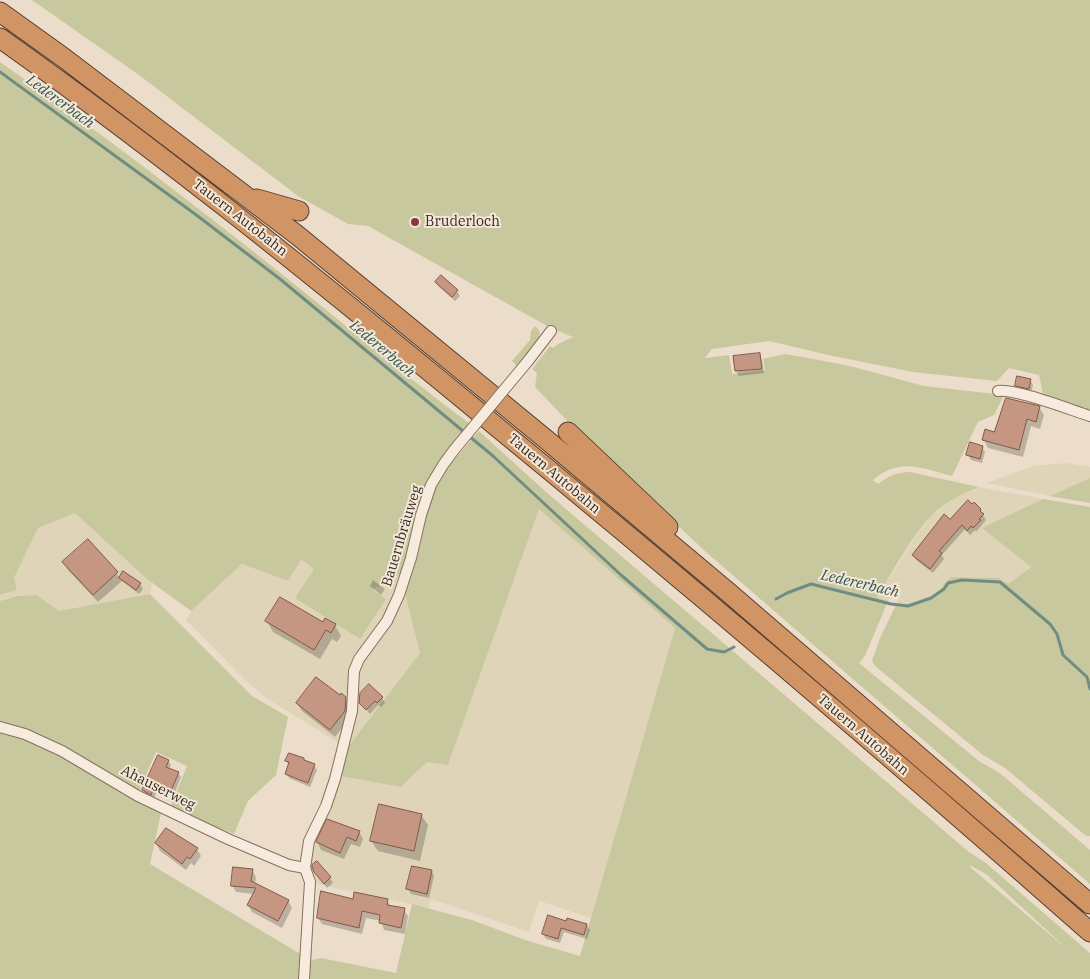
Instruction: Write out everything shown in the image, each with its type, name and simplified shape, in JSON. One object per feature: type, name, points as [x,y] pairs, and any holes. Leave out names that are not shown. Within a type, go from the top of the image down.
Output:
[{"type":"highway","name":"Tauern Autobahn","points":[[0,12],[248,197],[532,428],[728,592],[1090,904]]},
{"type":"highway","name":"Tauern Autobahn","points":[[0,38],[192,180],[366,320],[704,599],[1090,932]]},
{"type":"highway","points":[[248,197],[267,200],[299,211]]},
{"type":"highway","points":[[568,432],[700,557],[728,592]]},
{"type":"street","name":"Bauernbräuweg","points":[[304,979],[310,882],[305,868],[309,842],[326,806],[335,779],[352,711],[354,671],[359,659],[386,621],[399,595],[411,558],[421,515],[431,485],[442,465],[551,331]]},
{"type":"street","points":[[998,391],[1004,390],[1029,396],[1090,416]]},
{"type":"street","name":"Ahauserweg","points":[[0,727],[25,734],[62,750],[138,796],[228,839],[289,865],[305,868]]},
{"type":"shaded area","points":[[1067,463],[1090,467],[1090,478],[1050,496],[987,483],[1033,466]]},
{"type":"shaded area","points":[[979,487],[1043,499],[983,528],[1031,567],[1008,584],[946,581],[937,593],[929,598],[907,605],[896,605],[900,595],[893,591],[888,601],[877,597],[916,536],[932,515],[954,498]]},
{"type":"shaded area","points":[[539,508],[675,628],[591,918],[539,901],[529,932],[431,899],[428,908],[313,883],[308,866],[312,840],[340,776],[401,787],[427,762],[448,765]]},
{"type":"shaded area","points":[[75,513],[152,583],[150,594],[59,611],[37,595],[18,596],[0,601],[0,595],[17,590],[14,578],[38,528]]},
{"type":"shaded area","points":[[300,560],[314,569],[386,599],[373,591],[402,573],[404,590],[420,653],[347,748],[266,698],[245,680],[186,620],[191,611],[242,564],[288,581]]},
{"type":"green space","points":[[32,0],[1090,0],[1090,410],[1043,394],[1039,375],[1009,368],[997,381],[913,372],[769,341],[712,349],[705,358],[729,355],[732,374],[765,370],[763,359],[785,354],[850,366],[924,386],[1004,395],[994,415],[978,422],[952,476],[911,466],[892,469],[873,480],[878,484],[893,475],[910,472],[979,487],[966,492],[937,510],[909,544],[877,597],[888,601],[865,656],[859,663],[979,761],[1001,774],[1090,850],[1090,884],[706,552],[576,430],[535,387],[537,373],[532,369],[550,346],[553,348],[573,337],[549,327],[368,226],[348,224],[298,196],[139,75]]},
{"type":"green space","points":[[0,62],[71,112],[175,191],[470,424],[436,466],[424,491],[402,573],[373,590],[386,599],[360,639],[295,598],[314,569],[301,560],[288,581],[242,564],[191,611],[147,579],[75,513],[38,528],[14,578],[17,590],[0,595]]},
{"type":"green space","points":[[535,326],[540,336],[538,341],[535,347],[517,366],[512,361],[530,340],[531,331]]},
{"type":"green space","points":[[479,431],[546,492],[1090,953],[1090,979],[307,979],[308,969],[312,960],[321,958],[396,973],[412,904],[472,920],[525,940],[580,956],[675,628],[539,509],[448,765],[427,762],[401,787],[340,776],[347,748],[420,653],[404,590],[419,548],[431,496],[443,473]],"holes":[[[970,867],[986,874],[1068,950]]]},
{"type":"green space","points":[[1090,478],[1090,503],[1050,496]]},
{"type":"green space","points":[[1043,499],[1090,507],[1090,836],[1086,836],[1005,768],[983,755],[875,666],[872,661],[880,638],[896,605],[924,601],[938,592],[952,577],[998,578],[1008,584],[1031,567],[982,528]]},
{"type":"green space","points":[[150,594],[252,696],[288,717],[276,775],[248,801],[234,834],[170,808],[187,766],[156,752],[138,793],[0,724],[0,601],[18,596],[37,595],[59,611]]},
{"type":"green space","points":[[0,730],[48,748],[79,764],[161,813],[150,864],[302,955],[300,979],[0,979]]},
{"type":"building","points":[[441,275],[458,290],[452,297],[435,282]]},
{"type":"building","points":[[760,353],[762,369],[735,371],[733,356]]},
{"type":"building","points":[[1017,376],[1031,379],[1029,389],[1015,386]]},
{"type":"building","points":[[1006,398],[1040,406],[1036,422],[1027,419],[1019,450],[982,440],[985,429],[994,432]]},
{"type":"building","points":[[970,442],[983,446],[980,459],[966,455]]},
{"type":"building","points":[[968,500],[972,504],[974,502],[981,509],[980,511],[984,514],[979,519],[981,520],[967,531],[962,525],[939,551],[942,553],[930,569],[912,555],[944,514],[950,519]]},
{"type":"building","points":[[88,539],[118,572],[93,595],[62,562]]},
{"type":"building","points":[[123,571],[141,583],[136,590],[119,578]]},
{"type":"building","points":[[280,597],[323,622],[325,618],[336,624],[331,633],[326,630],[314,650],[265,621]]},
{"type":"building","points":[[316,677],[340,695],[341,693],[346,697],[345,711],[330,730],[296,703]]},
{"type":"building","points":[[369,684],[383,697],[377,703],[375,701],[366,710],[359,703],[360,693]]},
{"type":"building","points":[[289,753],[315,764],[308,783],[285,774],[289,762],[285,761]]},
{"type":"building","points":[[158,755],[169,760],[166,767],[179,772],[171,791],[155,784],[151,795],[142,790]]},
{"type":"building","points":[[379,804],[422,814],[414,851],[370,841]]},
{"type":"building","points":[[327,819],[360,831],[356,841],[347,837],[340,853],[316,842]]},
{"type":"building","points":[[166,828],[198,848],[190,859],[187,857],[182,864],[155,843]]},
{"type":"building","points":[[317,861],[331,877],[324,884],[312,867]]},
{"type":"building","points":[[412,866],[432,870],[427,894],[406,889]]},
{"type":"building","points":[[233,867],[253,869],[251,881],[289,900],[278,921],[247,905],[256,888],[231,886]]},
{"type":"building","points":[[321,891],[353,899],[354,892],[388,899],[387,905],[405,908],[401,928],[379,923],[380,915],[362,911],[359,928],[317,918]]},
{"type":"building","points":[[548,915],[566,921],[567,918],[587,924],[584,935],[561,928],[558,939],[542,934]]},
{"type":"waterway","name":"Ledererbach","points":[[0,72],[195,214],[280,279],[493,456],[621,575],[707,649],[724,652],[734,647]]},
{"type":"waterway","name":"Ledererbach","points":[[776,599],[811,584],[891,604],[908,606],[931,598],[944,589],[948,583],[962,580],[1000,582],[1050,624],[1057,634],[1063,655],[1087,677],[1090,689]]},
{"type":"place","name":"Bruderloch","points":[[415,222]]}]
